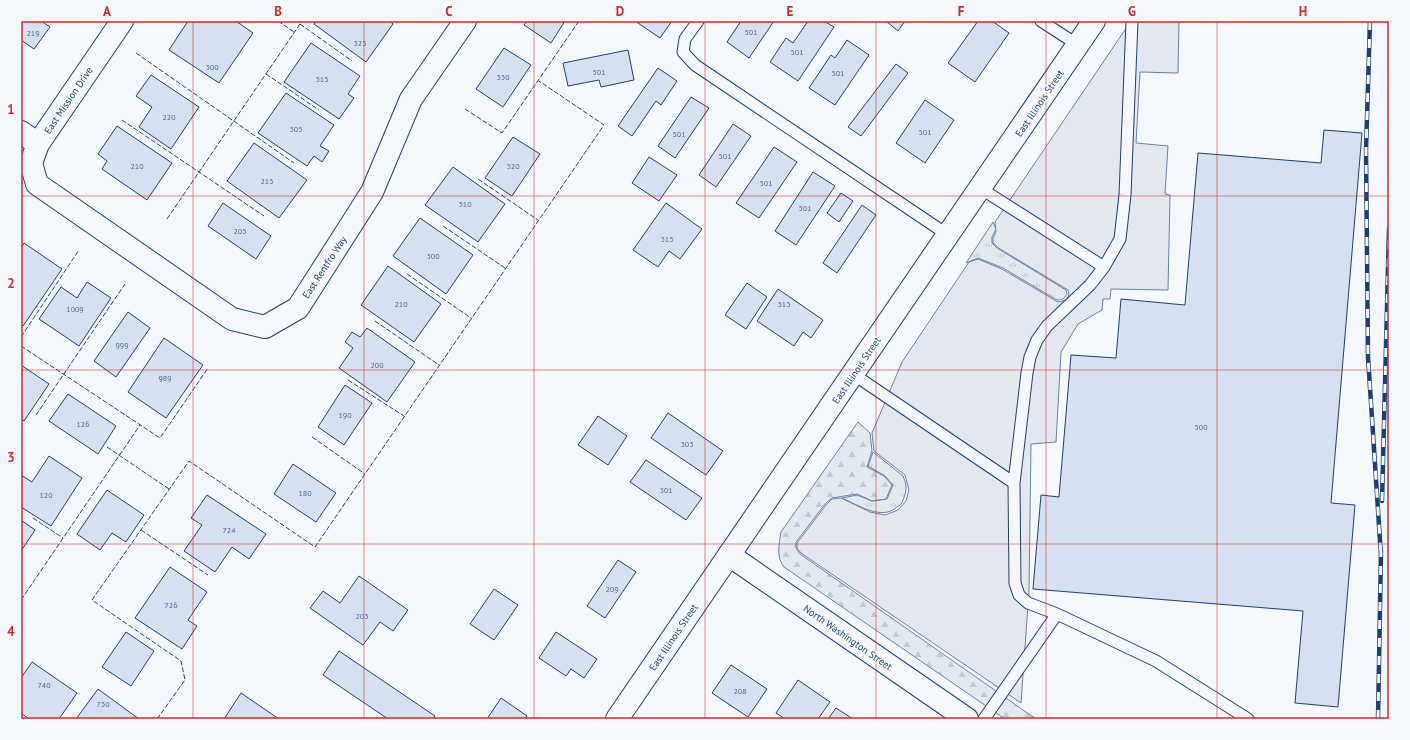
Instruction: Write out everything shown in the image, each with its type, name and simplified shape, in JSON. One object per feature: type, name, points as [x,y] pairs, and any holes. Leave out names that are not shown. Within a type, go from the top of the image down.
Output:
[{"type":"street","name":"East Mission Drive","points":[[37,184],[30,163],[29,138],[122,21]]},
{"type":"street","name":"East Rentfro Way","points":[[37,184],[232,319],[265,327],[298,308],[372,192],[411,99],[465,21]]},
{"type":"street","name":"East Illinois Street","points":[[617,719],[1094,21]]},
{"type":"street","name":"North Washington Street","points":[[729,555],[967,719]]},
{"type":"lane","points":[[698,21],[685,39],[683,52],[695,65],[948,234]]},
{"type":"lane","points":[[1041,21],[1078,45]]},
{"type":"lane","points":[[1132,21],[1125,195],[1120,239],[1104,267],[1090,285],[1047,326],[1037,340],[1030,357],[1014,483],[1015,583],[1019,595],[1028,603],[1057,614],[1156,661],[1230,714],[1248,719]]},
{"type":"lane","points":[[980,188],[1104,267]]},
{"type":"lane","points":[[853,374],[1014,483]]},
{"type":"lane","points":[[984,719],[1057,614]]},
{"type":"green space","points":[[993,222],[996,229],[992,237],[992,243],[997,248],[1066,290],[1067,294],[1064,298],[1057,300],[1003,268],[978,258],[966,263]]},
{"type":"green space","points":[[858,422],[870,433],[872,451],[867,467],[884,476],[892,485],[886,499],[872,501],[857,494],[832,498],[825,504],[796,542],[796,548],[800,554],[1036,719],[1005,719],[784,567],[781,563],[779,551],[781,532]]},
{"type":"green space","points":[[873,452],[903,476],[905,482],[906,491],[902,502],[891,511],[877,512],[862,508],[842,498],[857,495],[872,501],[887,499],[893,485],[885,476],[868,466]]},
{"type":"shaded area","points":[[1131,21],[1179,21],[1178,73],[1140,72],[1136,143],[1168,146],[1165,194],[1170,195],[1168,290],[1111,289],[1110,299],[1103,299],[1102,310],[1078,324],[1061,352],[1056,442],[1031,444],[1029,591],[1021,703],[801,553],[797,548],[797,543],[832,499],[841,498],[870,512],[885,515],[898,510],[906,501],[909,490],[905,475],[874,451],[872,433],[902,362],[969,262],[978,259],[1002,269],[1058,302],[1067,299],[1069,294],[1068,290],[1000,249],[993,243],[993,238],[996,232],[995,222]]},
{"type":"building","points":[[21,21],[41,21],[50,27],[34,49],[21,40]]},
{"type":"building","points":[[188,21],[236,21],[253,33],[219,83],[169,50]]},
{"type":"building","points":[[316,21],[390,21],[393,24],[366,62],[314,24]]},
{"type":"building","points":[[527,21],[565,21],[551,43],[524,25]]},
{"type":"building","points":[[635,21],[672,21],[660,38]]},
{"type":"building","points":[[741,21],[774,21],[749,58],[727,42]]},
{"type":"building","points":[[808,21],[824,21],[834,27],[798,81],[770,62],[786,38],[793,43]]},
{"type":"building","points":[[886,21],[905,21],[898,31]]},
{"type":"building","points":[[978,21],[992,21],[1009,33],[975,82],[948,63]]},
{"type":"building","points":[[847,40],[869,55],[835,105],[809,88],[831,55],[835,58]]},
{"type":"building","points":[[311,43],[360,76],[348,94],[354,98],[339,119],[284,82]]},
{"type":"building","points":[[504,48],[531,65],[503,107],[476,89]]},
{"type":"building","points":[[628,50],[634,80],[601,87],[599,80],[568,86],[563,63]]},
{"type":"building","points":[[896,64],[908,73],[861,136],[848,127]]},
{"type":"building","points":[[658,68],[677,81],[661,105],[656,101],[632,136],[618,126]]},
{"type":"building","points":[[151,75],[199,107],[171,149],[139,127],[152,107],[136,96]]},
{"type":"building","points":[[286,93],[334,125],[320,146],[329,151],[322,162],[314,156],[307,166],[258,133]]},
{"type":"building","points":[[691,97],[709,108],[675,158],[658,146]]},
{"type":"building","points":[[925,100],[954,120],[925,163],[896,143]]},
{"type":"building","points":[[733,124],[751,136],[716,187],[699,175]]},
{"type":"building","points":[[117,126],[172,163],[147,200],[102,169],[107,161],[98,154]]},
{"type":"building","points":[[1324,130],[1362,133],[1331,503],[1355,505],[1338,707],[1295,703],[1303,611],[1033,589],[1041,495],[1059,497],[1071,355],[1116,358],[1121,299],[1185,305],[1198,153],[1321,163]]},
{"type":"building","points":[[513,137],[540,154],[512,196],[485,178]]},
{"type":"building","points":[[254,143],[307,180],[279,218],[227,181]]},
{"type":"building","points":[[774,147],[797,162],[759,218],[736,203]]},
{"type":"building","points":[[649,157],[677,175],[659,201],[632,183]]},
{"type":"building","points":[[453,167],[505,204],[478,242],[425,205]]},
{"type":"building","points":[[813,172],[835,186],[796,245],[775,231]]},
{"type":"building","points":[[841,193],[853,201],[839,222],[827,213]]},
{"type":"building","points":[[223,203],[271,236],[256,259],[208,226]]},
{"type":"building","points":[[666,203],[702,229],[680,259],[669,251],[658,267],[633,250]]},
{"type":"building","points":[[862,205],[876,215],[837,273],[823,263]]},
{"type":"building","points":[[420,218],[473,255],[446,294],[393,256]]},
{"type":"building","points":[[24,243],[62,269],[23,326],[21,324],[21,248]]},
{"type":"building","points":[[388,266],[441,304],[414,342],[361,305]]},
{"type":"building","points":[[87,282],[111,298],[79,346],[39,319],[61,287],[77,298]]},
{"type":"building","points":[[747,283],[767,297],[746,329],[725,315]]},
{"type":"building","points":[[778,289],[823,320],[811,338],[803,332],[794,346],[757,321]]},
{"type":"building","points":[[128,312],[150,328],[116,377],[94,361]]},
{"type":"building","points":[[367,328],[415,362],[387,402],[339,368],[353,348],[345,342],[352,332],[360,337]]},
{"type":"building","points":[[164,338],[203,365],[166,418],[128,392]]},
{"type":"building","points":[[21,365],[49,384],[24,421],[21,418]]},
{"type":"building","points":[[345,385],[372,403],[344,445],[318,427]]},
{"type":"building","points":[[68,394],[116,426],[98,454],[49,421]]},
{"type":"building","points":[[668,413],[723,451],[706,475],[651,438]]},
{"type":"building","points":[[598,416],[627,436],[608,465],[578,445]]},
{"type":"building","points":[[49,456],[82,478],[51,526],[21,507],[21,475],[32,482]]},
{"type":"building","points":[[646,460],[702,498],[686,520],[630,482]]},
{"type":"building","points":[[293,464],[336,493],[316,522],[274,494]]},
{"type":"building","points":[[107,490],[144,515],[126,542],[112,533],[100,550],[77,534]]},
{"type":"building","points":[[207,495],[266,534],[249,559],[232,547],[215,572],[184,551],[202,525],[191,518]]},
{"type":"building","points":[[21,520],[35,530],[21,551]]},
{"type":"building","points":[[618,560],[636,572],[605,618],[587,606]]},
{"type":"building","points":[[170,567],[207,592],[188,620],[197,626],[182,649],[135,618]]},
{"type":"building","points":[[359,576],[408,610],[393,631],[380,622],[363,645],[310,608],[323,591],[340,603]]},
{"type":"building","points":[[494,589],[518,605],[494,640],[470,624]]},
{"type":"building","points":[[126,632],[154,651],[131,686],[102,667]]},
{"type":"building","points":[[556,632],[597,659],[584,678],[571,669],[566,676],[539,658]]},
{"type":"building","points":[[339,651],[435,716],[433,719],[388,719],[323,675]]},
{"type":"building","points":[[32,662],[77,693],[59,719],[29,719],[21,713],[21,678]]},
{"type":"building","points":[[731,665],[767,689],[748,717],[712,693]]},
{"type":"building","points":[[798,680],[830,702],[818,719],[785,719],[776,713]]},
{"type":"building","points":[[98,689],[139,719],[76,719]]},
{"type":"building","points":[[241,693],[279,719],[224,719]]},
{"type":"building","points":[[501,698],[527,716],[525,719],[487,719]]},
{"type":"building","points":[[836,708],[853,719],[828,719]]},
{"type":"railway","points":[[1370,21],[1366,150],[1368,357],[1381,556]]},
{"type":"railway","points":[[1382,501],[1389,229]]},
{"type":"railway","points":[[1378,719],[1381,551]]},
{"type":"fence","points":[[278,21],[294,32]]},
{"type":"fence","points":[[167,219],[302,21]]},
{"type":"fence","points":[[465,109],[502,133],[579,21]]},
{"type":"fence","points":[[300,24],[352,61]]},
{"type":"fence","points":[[136,53],[294,163]]},
{"type":"fence","points":[[266,74],[319,110]]},
{"type":"fence","points":[[157,719],[185,680],[181,661],[92,600],[189,461],[315,547],[604,125],[539,81]]},
{"type":"fence","points":[[122,120],[264,216]]},
{"type":"fence","points":[[478,179],[538,220]]},
{"type":"fence","points":[[443,226],[505,268]]},
{"type":"fence","points":[[21,337],[79,250]]},
{"type":"fence","points":[[407,274],[471,318]]},
{"type":"fence","points":[[36,415],[125,284]]},
{"type":"fence","points":[[375,321],[439,365]]},
{"type":"fence","points":[[21,346],[160,438],[208,368]]},
{"type":"fence","points":[[348,380],[404,416]]},
{"type":"fence","points":[[21,600],[140,425]]},
{"type":"fence","points":[[312,437],[365,474]]},
{"type":"fence","points":[[107,447],[169,489]]},
{"type":"fence","points":[[33,518],[63,538]]},
{"type":"fence","points":[[141,530],[208,575]]}]
